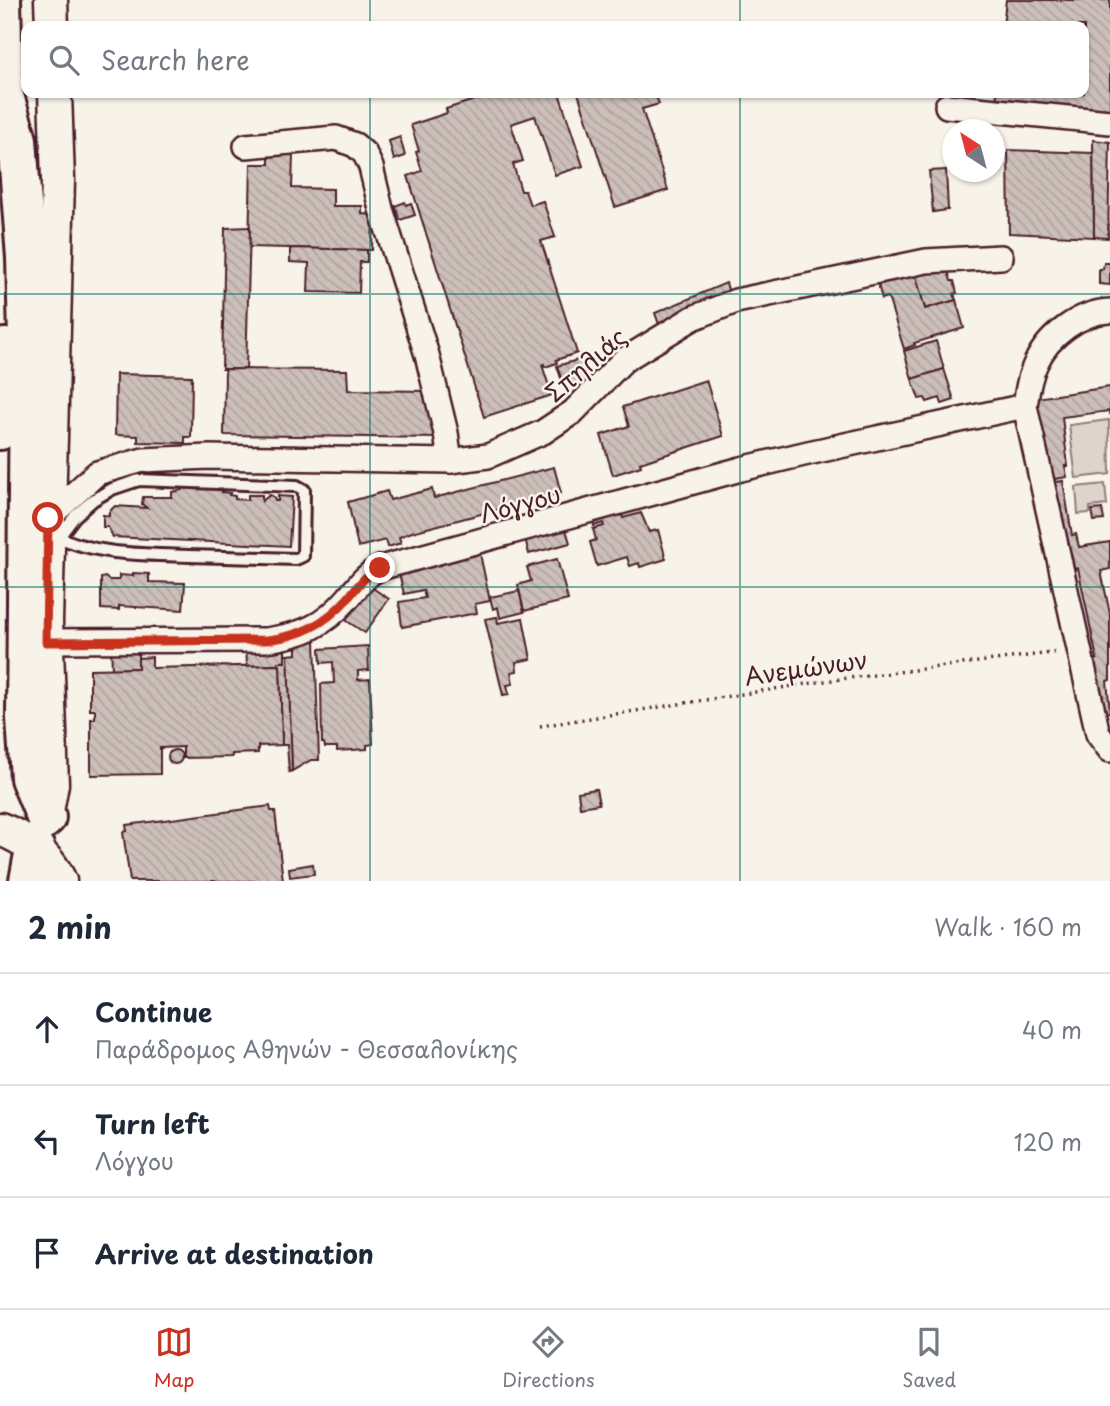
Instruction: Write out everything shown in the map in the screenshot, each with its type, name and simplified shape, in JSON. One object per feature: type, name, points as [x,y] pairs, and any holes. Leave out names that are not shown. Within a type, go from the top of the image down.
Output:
[{"type":"highway","points":[[0,429],[9,261],[1,0]]},
{"type":"highway","points":[[3,93],[17,140],[26,257],[29,380],[26,718],[30,778],[28,850]]},
{"type":"main road","points":[[51,0],[52,21]]},
{"type":"main road","points":[[28,850],[52,784],[46,642],[58,180],[55,98]]},
{"type":"main road","points":[[0,828],[12,833],[28,850],[53,867],[60,881]]},
{"type":"street","points":[[947,106],[1110,122]]},
{"type":"street","points":[[246,146],[336,138],[355,145],[365,154],[427,355],[450,461]]},
{"type":"street","name":"Σπηλιάς","points":[[51,529],[97,473],[143,460],[184,457],[450,461],[488,456],[543,432],[573,412],[599,383],[633,354],[693,318],[736,301],[926,261],[1001,257]]},
{"type":"street","points":[[1110,311],[1087,316],[1068,326],[1043,351],[1028,385],[1025,407],[1098,734],[1110,750]]},
{"type":"street","name":"Λόγγου","points":[[46,642],[267,640],[289,637],[311,629],[329,618],[370,572],[380,568],[741,469],[1025,407]]},
{"type":"lane","points":[[139,480],[297,486],[304,490],[303,556],[296,559],[118,554],[73,544],[51,529],[75,516],[93,500],[112,489],[139,480]]},
{"type":"path","name":"Ανεμώνων","points":[[540,726],[825,681],[1078,649]]},
{"type":"shaded area","points":[[1109,420],[1110,474],[1076,478],[1069,425]]},
{"type":"shaded area","points":[[1105,484],[1107,505],[1090,507],[1090,513],[1078,514],[1076,487]]},
{"type":"building","points":[[1006,0],[1110,0],[1110,110],[996,100],[1089,98],[1089,21],[1004,21]]},
{"type":"building","points":[[480,98],[561,98],[583,166],[555,175],[535,116],[511,124],[523,161],[513,164],[521,191],[525,191],[530,205],[543,201],[555,237],[541,241],[577,353],[556,360],[557,363],[545,367],[542,365],[552,395],[484,417],[408,176],[422,171],[411,125],[447,113],[446,109]]},
{"type":"building","points":[[580,98],[657,98],[659,104],[642,109],[668,190],[615,207]]},
{"type":"building","points":[[400,137],[405,156],[394,160],[389,141]]},
{"type":"building","points":[[1093,140],[1110,142],[1108,238],[1094,237]]},
{"type":"building","points":[[1008,150],[1093,153],[1094,237],[1009,233]]},
{"type":"building","points":[[269,153],[293,154],[292,188],[333,189],[333,206],[362,206],[362,214],[373,215],[372,250],[249,247],[251,164],[269,164]]},
{"type":"building","points":[[942,170],[942,182],[947,182],[948,210],[933,212],[929,171]]},
{"type":"building","points":[[405,202],[406,205],[411,203],[415,215],[400,220],[395,206]]},
{"type":"building","points":[[250,227],[246,369],[222,369],[225,228]]},
{"type":"building","points":[[290,248],[367,250],[367,262],[360,262],[359,293],[308,292],[309,263],[290,262]]},
{"type":"building","points":[[1104,263],[1110,263],[1110,285],[1099,284],[1099,269],[1103,269]]},
{"type":"building","points":[[946,264],[951,281],[954,281],[956,300],[925,309],[915,273]]},
{"type":"building","points":[[915,273],[925,309],[956,300],[964,328],[914,343],[915,345],[904,349],[888,297],[882,299],[878,285]]},
{"type":"building","points":[[726,283],[730,296],[660,327],[655,313]]},
{"type":"building","points":[[936,341],[944,369],[912,379],[904,351]]},
{"type":"building","points":[[581,359],[589,382],[565,390],[557,366]]},
{"type":"building","points":[[225,369],[347,370],[348,390],[430,391],[438,438],[224,435]]},
{"type":"building","points":[[944,369],[954,400],[942,404],[940,398],[927,402],[925,398],[919,399],[912,379]]},
{"type":"building","points":[[116,374],[192,376],[191,437],[185,437],[185,443],[138,442],[138,436],[115,435]]},
{"type":"building","points":[[706,380],[723,436],[640,463],[641,466],[613,475],[601,435],[629,426],[623,407]]},
{"type":"building","points":[[1110,387],[1110,415],[1109,411],[1062,417],[1067,477],[1049,480],[1036,398]]},
{"type":"building","points":[[554,467],[561,493],[412,532],[399,537],[401,543],[388,547],[386,540],[358,547],[348,502],[387,491],[390,500],[432,489],[434,498]]},
{"type":"building","points":[[183,478],[222,480],[222,492],[230,493],[235,499],[248,500],[248,495],[262,495],[262,501],[270,495],[275,501],[278,501],[278,496],[292,497],[289,546],[113,537],[108,527],[103,527],[103,515],[109,516],[115,506],[147,508],[142,504],[143,497],[172,497],[172,492],[182,490]]},
{"type":"building","points":[[1063,481],[1072,535],[1076,534],[1079,547],[1110,542],[1110,569],[1101,571],[1110,614],[1110,680],[1107,681],[1110,712],[1103,713],[1091,660],[1097,659],[1078,568],[1068,571],[1049,483]]},
{"type":"building","points":[[1102,509],[1104,520],[1094,521],[1092,510]]},
{"type":"building","points":[[621,511],[623,518],[641,513],[649,532],[658,530],[666,559],[640,567],[639,563],[630,566],[627,557],[597,566],[590,542],[596,540],[593,529],[604,526],[603,523],[594,526],[593,519]]},
{"type":"building","points":[[565,526],[570,543],[529,554],[525,538]]},
{"type":"building","points":[[479,549],[490,601],[475,604],[477,613],[402,627],[399,602],[425,598],[423,590],[404,594],[398,569]]},
{"type":"building","points":[[557,559],[568,600],[524,611],[518,585],[531,581],[527,567]]},
{"type":"building","points":[[133,573],[149,574],[149,582],[185,583],[183,610],[119,606],[119,610],[101,609],[101,578],[119,580],[119,575],[133,576]]},
{"type":"building","points":[[368,585],[389,599],[365,633],[344,619]]},
{"type":"building","points":[[519,591],[524,612],[500,618],[498,607],[493,609],[490,597]]},
{"type":"building","points":[[497,617],[498,623],[523,618],[531,659],[516,662],[517,671],[511,672],[513,684],[507,685],[509,694],[503,695],[485,619]]},
{"type":"building","points":[[297,640],[315,640],[319,760],[311,760],[292,771],[288,655],[297,654]]},
{"type":"building","points":[[285,643],[285,662],[278,662],[278,665],[247,666],[246,644]]},
{"type":"building","points":[[111,646],[138,646],[138,668],[112,669]]},
{"type":"building","points":[[368,646],[369,670],[358,671],[358,680],[370,679],[373,744],[367,745],[367,749],[337,751],[337,747],[325,747],[322,743],[321,684],[334,683],[333,662],[321,663],[320,649]]},
{"type":"building","points":[[285,655],[288,655],[292,771],[289,772],[287,745],[282,745],[278,665],[278,662],[285,662]]},
{"type":"building","points":[[152,657],[152,668],[280,665],[282,745],[258,746],[258,753],[232,754],[232,757],[183,758],[183,747],[160,748],[160,774],[91,775],[91,719],[95,719],[95,710],[90,710],[90,669],[138,668],[138,658]]},
{"type":"building","points":[[172,750],[178,750],[182,757],[178,764],[172,764],[168,760],[168,754]]},
{"type":"building","points":[[596,789],[599,804],[580,807],[578,792]]},
{"type":"building","points":[[270,806],[271,811],[275,811],[283,881],[130,881],[123,832],[127,831],[126,825]]},
{"type":"building","points":[[313,864],[314,874],[290,877],[289,868]]},
{"type":"route","points":[[48,518],[46,642],[267,640],[289,637],[311,629],[329,618],[370,572],[380,568]]}]
